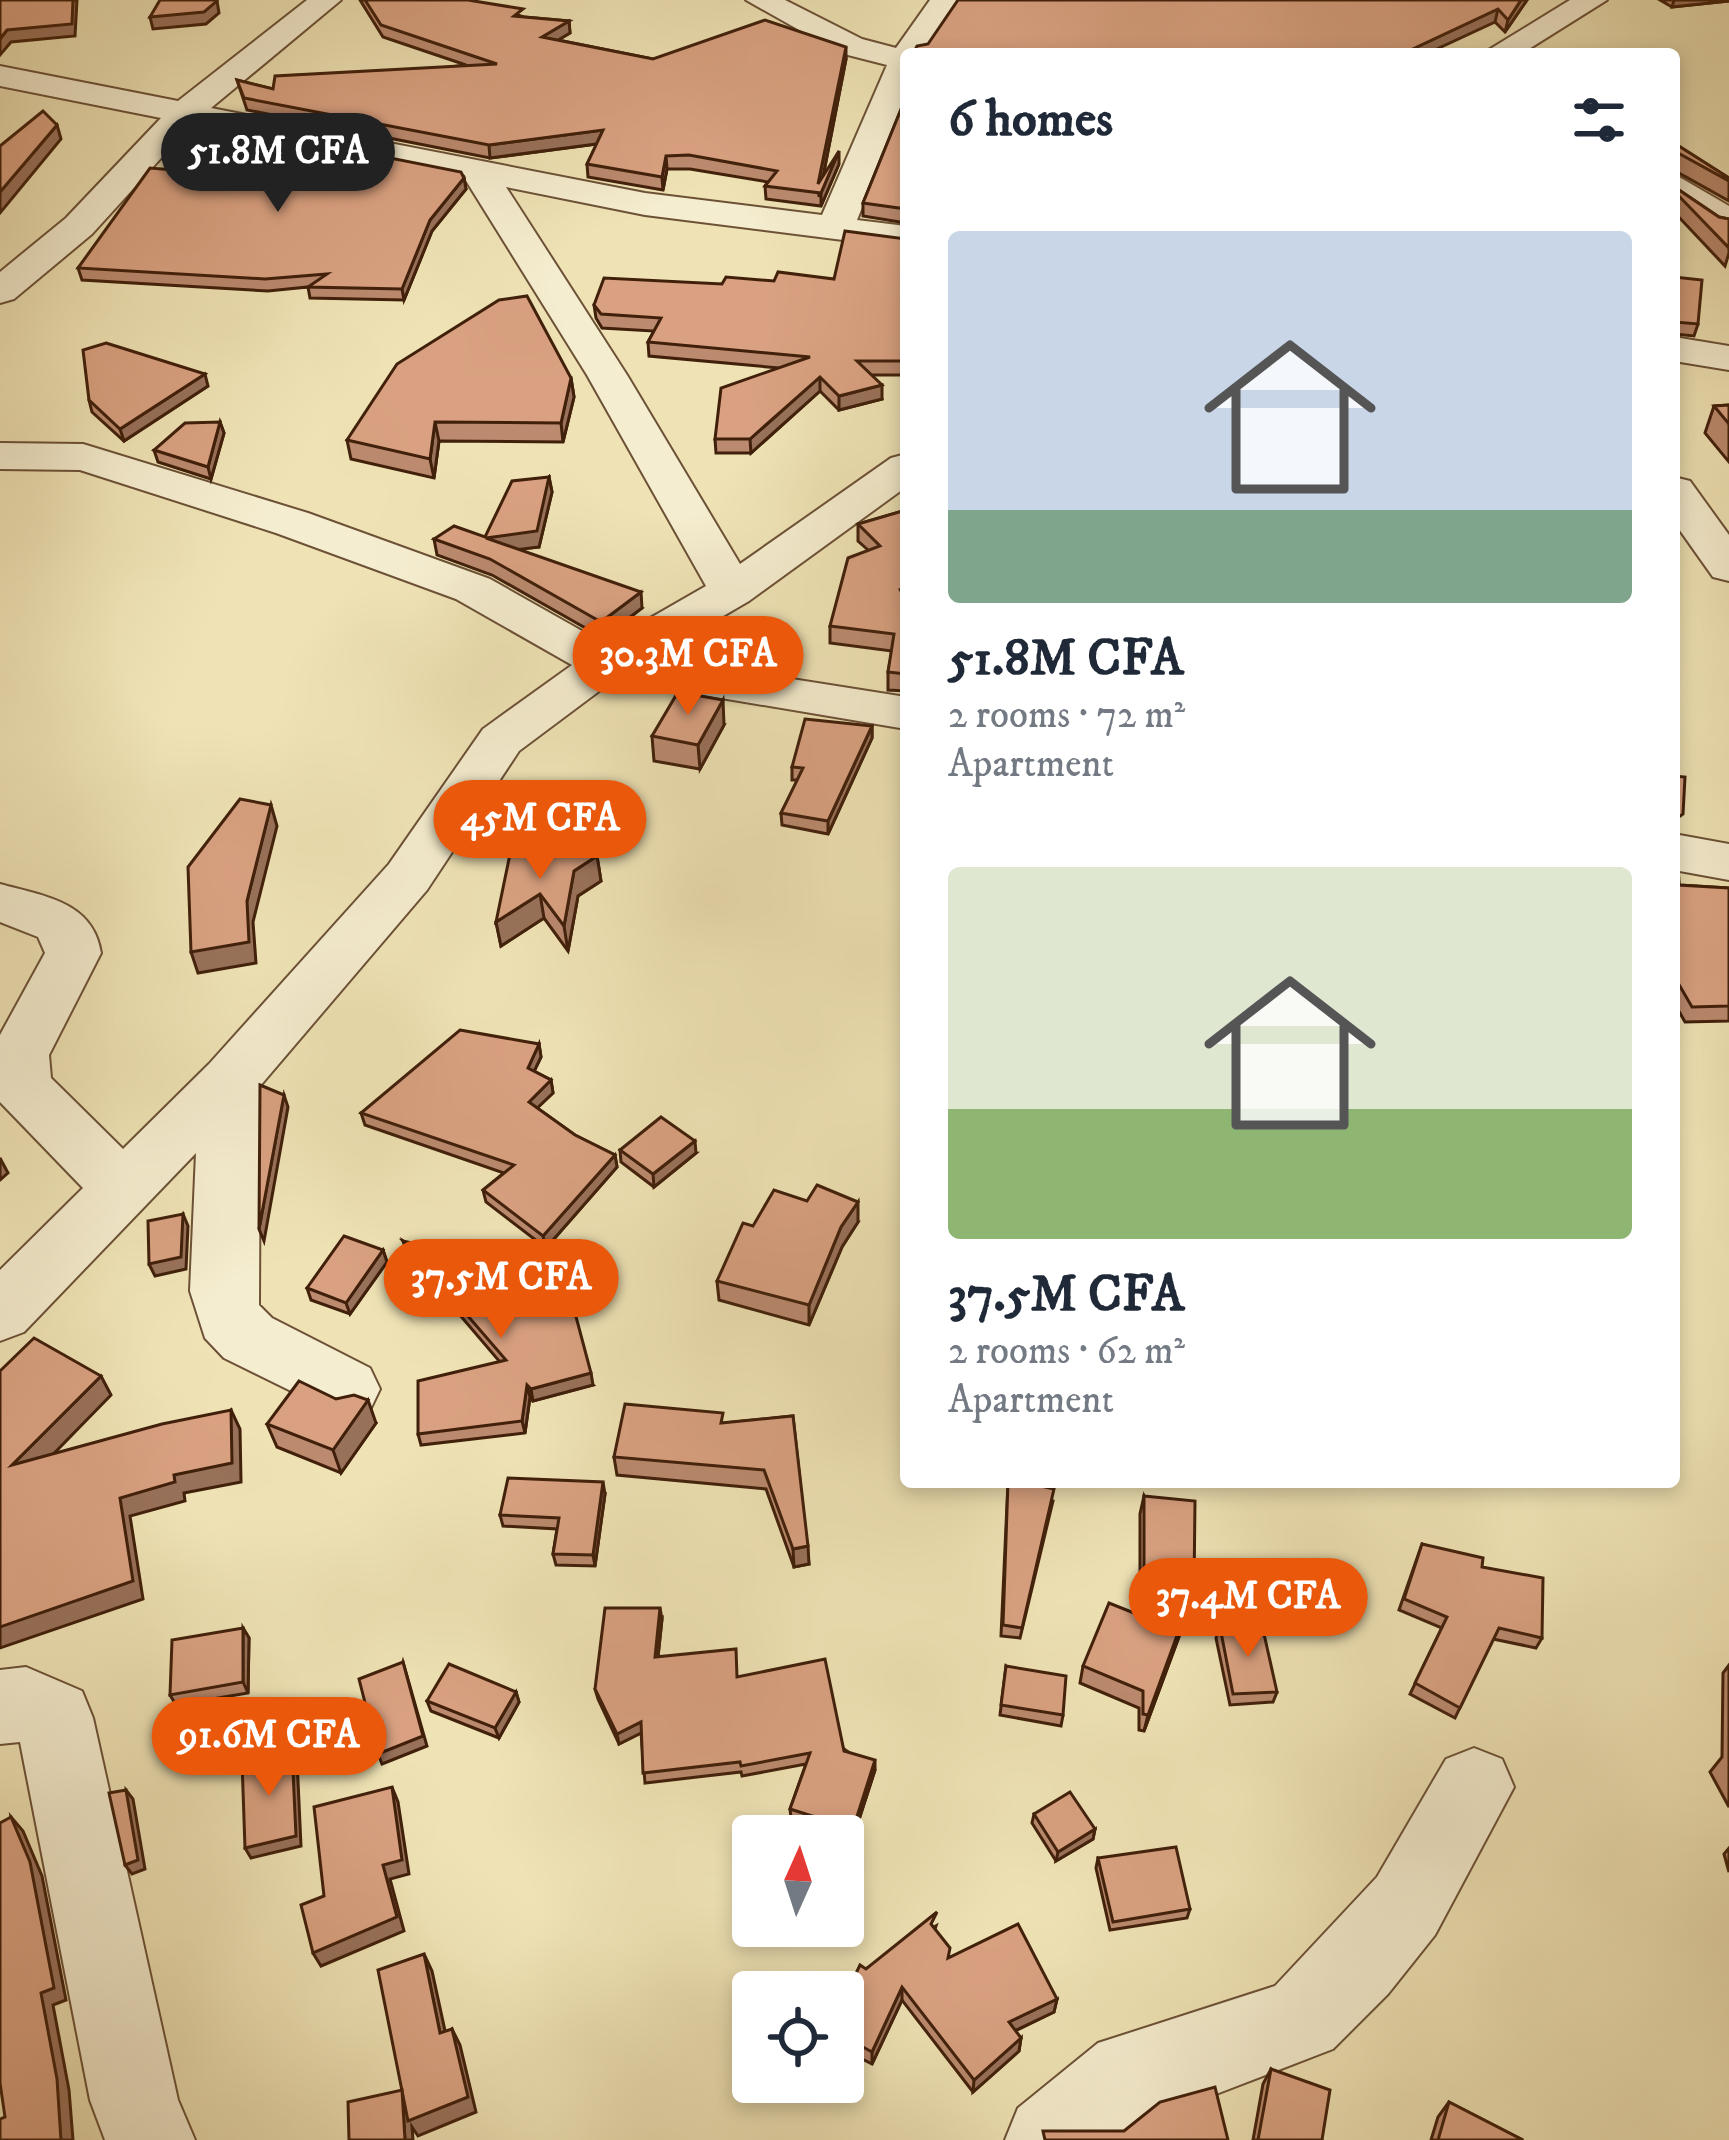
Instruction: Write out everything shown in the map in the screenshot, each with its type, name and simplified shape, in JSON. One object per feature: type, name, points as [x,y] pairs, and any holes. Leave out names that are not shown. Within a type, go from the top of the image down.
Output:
[{"type":"street","points":[[0,291],[80,226],[184,113],[326,0]]},
{"type":"street","points":[[761,0],[851,46],[900,57]]},
{"type":"street","points":[[913,48],[945,0]]},
{"type":"street","points":[[1520,48],[1592,0]]},
{"type":"street","points":[[835,229],[900,72]]},
{"type":"street","points":[[0,76],[645,204],[900,236]]},
{"type":"street","points":[[478,171],[608,375],[732,591]]},
{"type":"street","points":[[1680,189],[1729,222]]},
{"type":"street","points":[[1680,350],[1729,358]]},
{"type":"street","points":[[0,456],[83,457],[292,523],[473,590],[605,664],[900,712]]},
{"type":"street","points":[[0,1313],[230,1080],[408,878],[501,740],[605,664],[732,591],[900,470]]},
{"type":"street","points":[[1680,497],[1720,542]]},
{"type":"street","points":[[1680,853],[1729,862]]},
{"type":"street","points":[[0,903],[63,924],[73,935],[73,953],[19,1055],[21,1086],[124,1190]]},
{"type":"street","points":[[230,1080],[223,1291],[229,1318],[248,1338],[346,1389]]},
{"type":"street","points":[[0,1707],[26,1704],[54,1718],[134,2101],[150,2140]]},
{"type":"street","points":[[1050,2140],[1129,2074],[1211,2053],[1303,2019],[1406,1906],[1474,1787]]},
{"type":"building","points":[[0,0],[73,0],[72,24],[7,30],[0,39]]},
{"type":"building","points":[[160,0],[217,1],[204,12],[150,17]]},
{"type":"building","points":[[365,0],[468,0],[523,9],[514,16],[569,21],[542,37],[653,59],[765,20],[846,47],[818,184],[839,151],[821,193],[765,186],[777,171],[689,155],[666,156],[662,177],[587,164],[603,130],[489,145],[244,98],[237,80],[273,89],[275,76],[497,64],[381,25]]},
{"type":"building","points":[[958,0],[1521,0],[1508,20],[1498,9],[1415,48],[916,48],[928,44]]},
{"type":"building","points":[[43,111],[57,125],[0,192],[0,146]]},
{"type":"building","points":[[900,112],[900,208],[863,203]]},
{"type":"building","points":[[249,130],[461,172],[464,178],[430,220],[402,289],[308,287],[327,274],[265,279],[78,268],[150,168],[174,170],[202,150],[214,153]]},
{"type":"building","points":[[1680,147],[1729,178],[1680,154]]},
{"type":"building","points":[[1680,191],[1729,219],[1729,248],[1680,197]]},
{"type":"building","points":[[845,231],[900,238],[900,361],[857,361],[882,385],[839,396],[820,377],[750,439],[715,439],[721,388],[810,357],[648,342],[661,318],[601,314],[594,305],[604,278],[722,284],[726,277],[774,281],[778,272],[834,279]]},
{"type":"building","points":[[1680,278],[1702,280],[1698,324],[1680,322]]},
{"type":"building","points":[[527,296],[571,378],[561,423],[435,422],[430,459],[347,440],[397,364],[499,300]]},
{"type":"building","points":[[106,343],[205,374],[120,429],[89,400],[83,350]]},
{"type":"building","points":[[1729,405],[1729,424],[1714,406]]},
{"type":"building","points":[[220,422],[208,467],[154,450],[185,423]]},
{"type":"building","points":[[549,477],[537,531],[486,538],[641,592],[601,622],[490,559],[434,539],[454,526],[485,537],[512,481]]},
{"type":"building","points":[[900,512],[900,673],[888,672],[894,634],[830,626],[848,558],[880,546],[858,524]]},
{"type":"building","points":[[678,692],[723,700],[698,745],[652,736]]},
{"type":"building","points":[[805,719],[872,726],[828,821],[781,813],[803,768],[792,767]]},
{"type":"building","points":[[1680,777],[1685,777],[1680,816]]},
{"type":"building","points":[[240,799],[271,805],[247,901],[249,942],[191,952],[188,867]]},
{"type":"building","points":[[510,854],[597,856],[574,871],[564,926],[540,894],[496,922]]},
{"type":"building","points":[[1680,885],[1729,888],[1729,1006],[1692,1007],[1680,986]]},
{"type":"building","points":[[460,1030],[539,1044],[528,1068],[551,1080],[529,1102],[575,1135],[615,1155],[543,1236],[483,1190],[514,1165],[361,1113]]},
{"type":"building","points":[[260,1085],[284,1095],[259,1229]]},
{"type":"building","points":[[661,1117],[695,1141],[653,1174],[620,1150]]},
{"type":"building","points":[[817,1185],[858,1202],[841,1227],[809,1305],[717,1281],[743,1223],[753,1226],[774,1190],[807,1201]]},
{"type":"building","points":[[183,1214],[181,1257],[149,1264],[148,1221]]},
{"type":"building","points":[[344,1236],[383,1250],[346,1303],[307,1288]]},
{"type":"building","points":[[403,1241],[566,1279],[591,1373],[531,1389],[527,1385],[522,1421],[418,1434],[418,1381],[506,1360]]},
{"type":"building","points":[[34,1338],[101,1376],[12,1465],[231,1410],[232,1463],[174,1475],[175,1482],[120,1498],[133,1581],[0,1627],[0,1371]]},
{"type":"building","points":[[299,1381],[336,1399],[354,1395],[368,1400],[333,1450],[267,1424]]},
{"type":"building","points":[[625,1404],[723,1413],[721,1423],[793,1416],[808,1546],[793,1549],[764,1470],[614,1457]]},
{"type":"building","points":[[508,1478],[603,1482],[593,1555],[553,1554],[559,1518],[500,1515]]},
{"type":"building","points":[[1008,1488],[1054,1489],[1022,1628],[1003,1625]]},
{"type":"building","points":[[1144,1496],[1195,1501],[1194,1589],[1148,1715],[1143,1714],[1143,1691],[1083,1666],[1109,1603],[1144,1617]]},
{"type":"building","points":[[1422,1544],[1483,1558],[1482,1567],[1543,1578],[1542,1638],[1499,1628],[1460,1708],[1415,1683],[1447,1617],[1404,1599]]},
{"type":"building","points":[[605,1608],[660,1608],[655,1657],[736,1649],[737,1677],[825,1659],[844,1751],[875,1760],[857,1815],[809,1815],[790,1809],[810,1753],[741,1766],[740,1762],[643,1773],[641,1722],[617,1734],[595,1689]]},
{"type":"building","points":[[1262,1625],[1277,1692],[1233,1694],[1220,1627]]},
{"type":"building","points":[[243,1628],[243,1682],[170,1695],[172,1640]]},
{"type":"building","points":[[403,1662],[423,1736],[378,1754],[359,1679]]},
{"type":"building","points":[[449,1664],[516,1692],[495,1728],[427,1701]]},
{"type":"building","points":[[1006,1666],[1066,1676],[1063,1715],[1001,1705]]},
{"type":"building","points":[[292,1749],[296,1836],[245,1848],[242,1761]]},
{"type":"building","points":[[392,1787],[402,1860],[383,1865],[397,1917],[313,1953],[301,1905],[324,1896],[314,1807]]},
{"type":"building","points":[[126,1790],[138,1860],[125,1865],[109,1793]]},
{"type":"building","points":[[1070,1792],[1095,1829],[1058,1852],[1034,1814]]},
{"type":"building","points":[[11,1817],[30,1862],[54,1988],[41,1993],[57,2079],[61,2140],[0,2140],[0,2119],[5,2117],[0,2083],[0,1823]]},
{"type":"building","points":[[1176,1847],[1190,1909],[1113,1922],[1098,1858]]},
{"type":"building","points":[[937,1912],[931,1924],[950,1948],[948,1958],[1018,1924],[1057,1999],[1009,2022],[1021,2038],[974,2080],[902,1987],[872,2052],[864,2048],[864,1971],[857,1971],[860,1965],[866,1969]]},
{"type":"building","points":[[424,1954],[440,2033],[452,2029],[468,2097],[408,2121],[378,1970]]},
{"type":"building","points":[[1271,2069],[1330,2090],[1322,2140],[1258,2140]]},
{"type":"building","points":[[1215,2087],[1228,2140],[1045,2140],[1043,2131],[1124,2131],[1160,2102]]},
{"type":"building","points":[[402,2090],[405,2140],[349,2140],[348,2102]]},
{"type":"building","points":[[1449,2102],[1523,2140],[1438,2140]]}]
